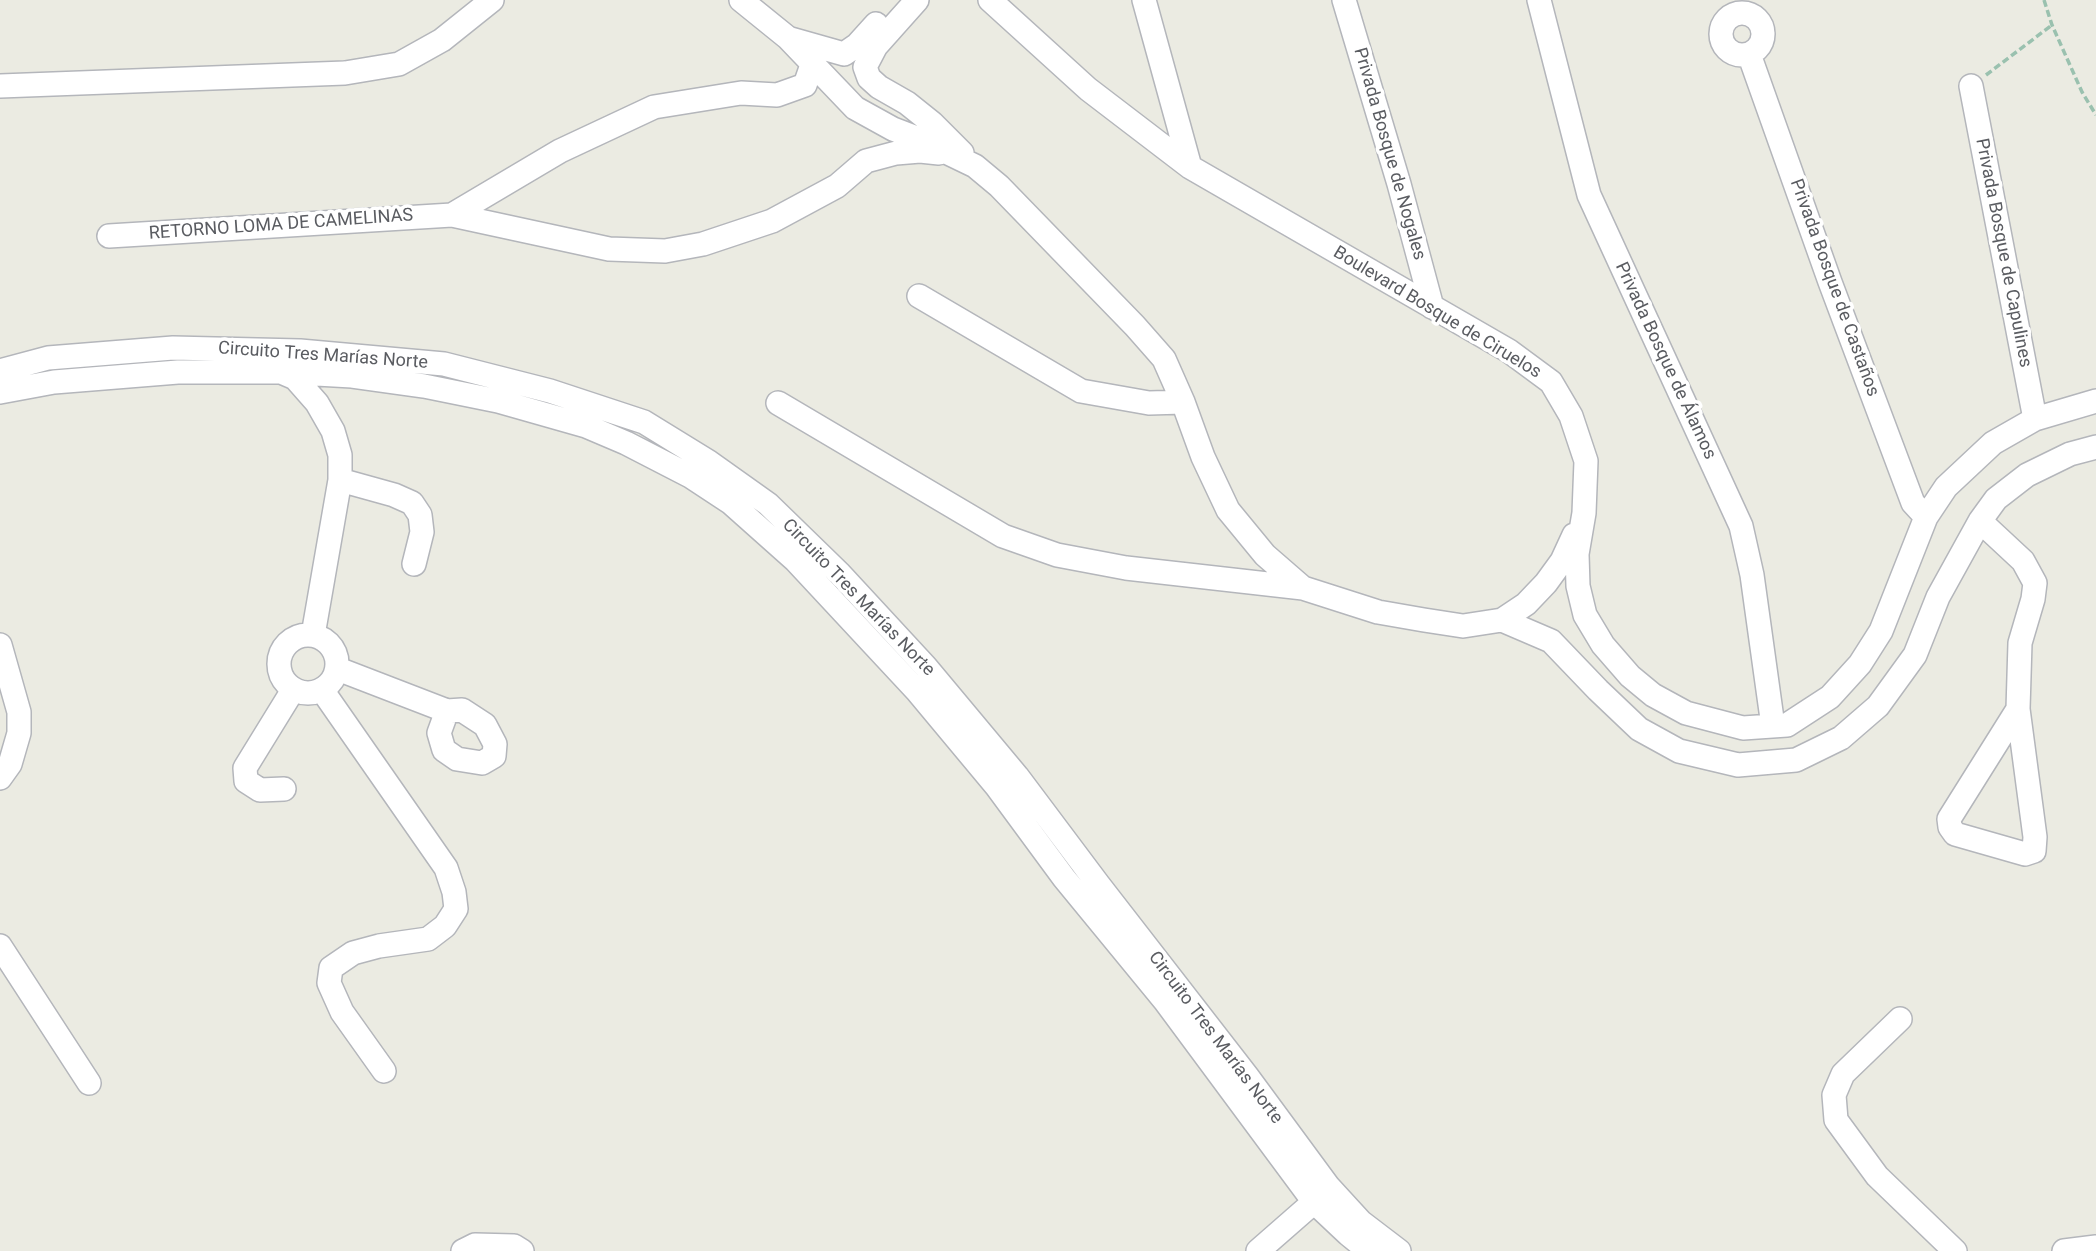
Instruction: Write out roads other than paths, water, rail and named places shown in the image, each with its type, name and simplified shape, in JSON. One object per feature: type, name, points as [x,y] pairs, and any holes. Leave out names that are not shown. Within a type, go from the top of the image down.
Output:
[{"type":"street","points":[[0,86],[345,73],[398,64],[442,40],[492,0]]},
{"type":"street","points":[[741,0],[788,38],[855,108],[893,130],[975,166]]},
{"type":"street","points":[[788,38],[844,54],[857,46],[897,0]]},
{"type":"street","points":[[917,0],[876,46],[865,67],[869,78],[932,123],[999,186],[1164,359],[1203,457],[1228,510],[1265,555],[1303,588]]},
{"type":"street","name":"Boulevard Bosque de Ciruelos","points":[[990,0],[1088,89],[1190,167],[1508,351],[1551,382],[1571,416],[1586,461],[1584,513],[1577,554],[1578,586],[1585,615],[1603,645],[1629,676],[1653,695],[1686,713],[1743,728],[1787,725],[1830,697],[1860,663],[1881,631],[1926,517],[1946,487],[1993,443],[2035,419],[2096,401]]},
{"type":"street","points":[[1144,0],[1190,167]]},
{"type":"street","name":"Privada Bosque de Nogales","points":[[1344,0],[1399,184],[1432,307]]},
{"type":"street","name":"Privada Bosque de Álamos","points":[[1539,0],[1589,195],[1741,526],[1752,575],[1773,726]]},
{"type":"street","points":[[1740,6],[1756,18],[1762,27],[1761,44],[1749,54],[1735,54],[1721,37],[1728,18],[1740,6]]},
{"type":"street","name":"Privada Bosque de Castaños","points":[[1749,54],[1830,282],[1913,503],[1926,517]]},
{"type":"street","points":[[452,215],[560,151],[653,107],[741,93],[777,94],[805,85],[813,62]]},
{"type":"street","name":"Privada Bosque de Capulines","points":[[1971,86],[2035,419]]},
{"type":"street","points":[[452,215],[609,249],[665,251],[703,244],[772,221],[837,186],[866,161],[920,150],[954,155]]},
{"type":"street","name":"RETORNO LOMA DE CAMELINAS","points":[[109,236],[452,215]]},
{"type":"street","points":[[919,296],[1081,391],[1149,403],[1183,402]]},
{"type":"street","name":"Circuito Tres Marías Norte","points":[[0,370],[48,358],[186,348],[300,351],[444,364],[551,391],[644,422],[709,462],[768,504],[840,574],[926,667],[1007,781],[1064,878],[1165,1001],[1314,1202],[1369,1251]]},
{"type":"street","points":[[48,358],[54,382]]},
{"type":"street","name":"Circuito Tres Marías Norte","points":[[0,392],[54,382],[178,372],[281,372],[364,377],[498,401],[586,426],[690,476],[731,503],[795,560],[917,691],[1007,781],[1098,884],[1247,1076],[1328,1186],[1361,1222],[1399,1251]]},
{"type":"street","points":[[281,372],[295,378],[317,403],[333,431],[340,456],[340,480],[313,635]]},
{"type":"street","points":[[778,403],[1003,536],[1056,555],[1126,568],[1303,588],[1378,612],[1463,626],[1502,620],[1526,604],[1562,561],[1584,513]]},
{"type":"street","points":[[1502,620],[1551,641],[1639,729],[1679,751],[1738,765],[1796,761],[1841,738],[1878,706],[1915,655],[1938,597],[1980,521],[1996,499],[2027,475],[2070,454],[2096,447]]},
{"type":"street","points":[[340,480],[394,495],[412,503],[420,515],[422,532],[414,564]]},
{"type":"street","points":[[1980,521],[2023,561],[2035,583],[2020,643],[2018,709],[2035,837],[2034,851],[2025,854],[1955,834],[1949,820],[2018,709]]},
{"type":"street","points":[[1901,580],[1917,597],[1929,600],[1938,597]]},
{"type":"street","points":[[1881,631],[1906,637],[1914,647],[1915,655]]},
{"type":"street","points":[[313,635],[329,643],[336,655],[338,669],[328,686],[306,694],[285,684],[279,672],[280,656],[284,646],[292,639],[313,635]]},
{"type":"street","points":[[0,645],[19,712],[19,733],[10,764],[0,778]]},
{"type":"street","points":[[338,669],[447,711]]},
{"type":"street","points":[[284,789],[260,790],[246,781],[245,768],[293,690]]},
{"type":"street","points":[[322,690],[446,868],[454,892],[456,909],[445,926],[428,939],[379,946],[353,953],[331,968],[329,983],[342,1012],[384,1071]]},
{"type":"street","points":[[0,946],[89,1083]]},
{"type":"street","points":[[1900,1019],[1843,1074],[1834,1095],[1836,1120],[1878,1176],[1955,1251]]},
{"type":"street","points":[[1258,1251],[1314,1202]]},
{"type":"street","points":[[463,1251],[475,1245],[514,1246],[523,1251]]},
{"type":"street","points":[[2064,1251],[2096,1247]]}]
